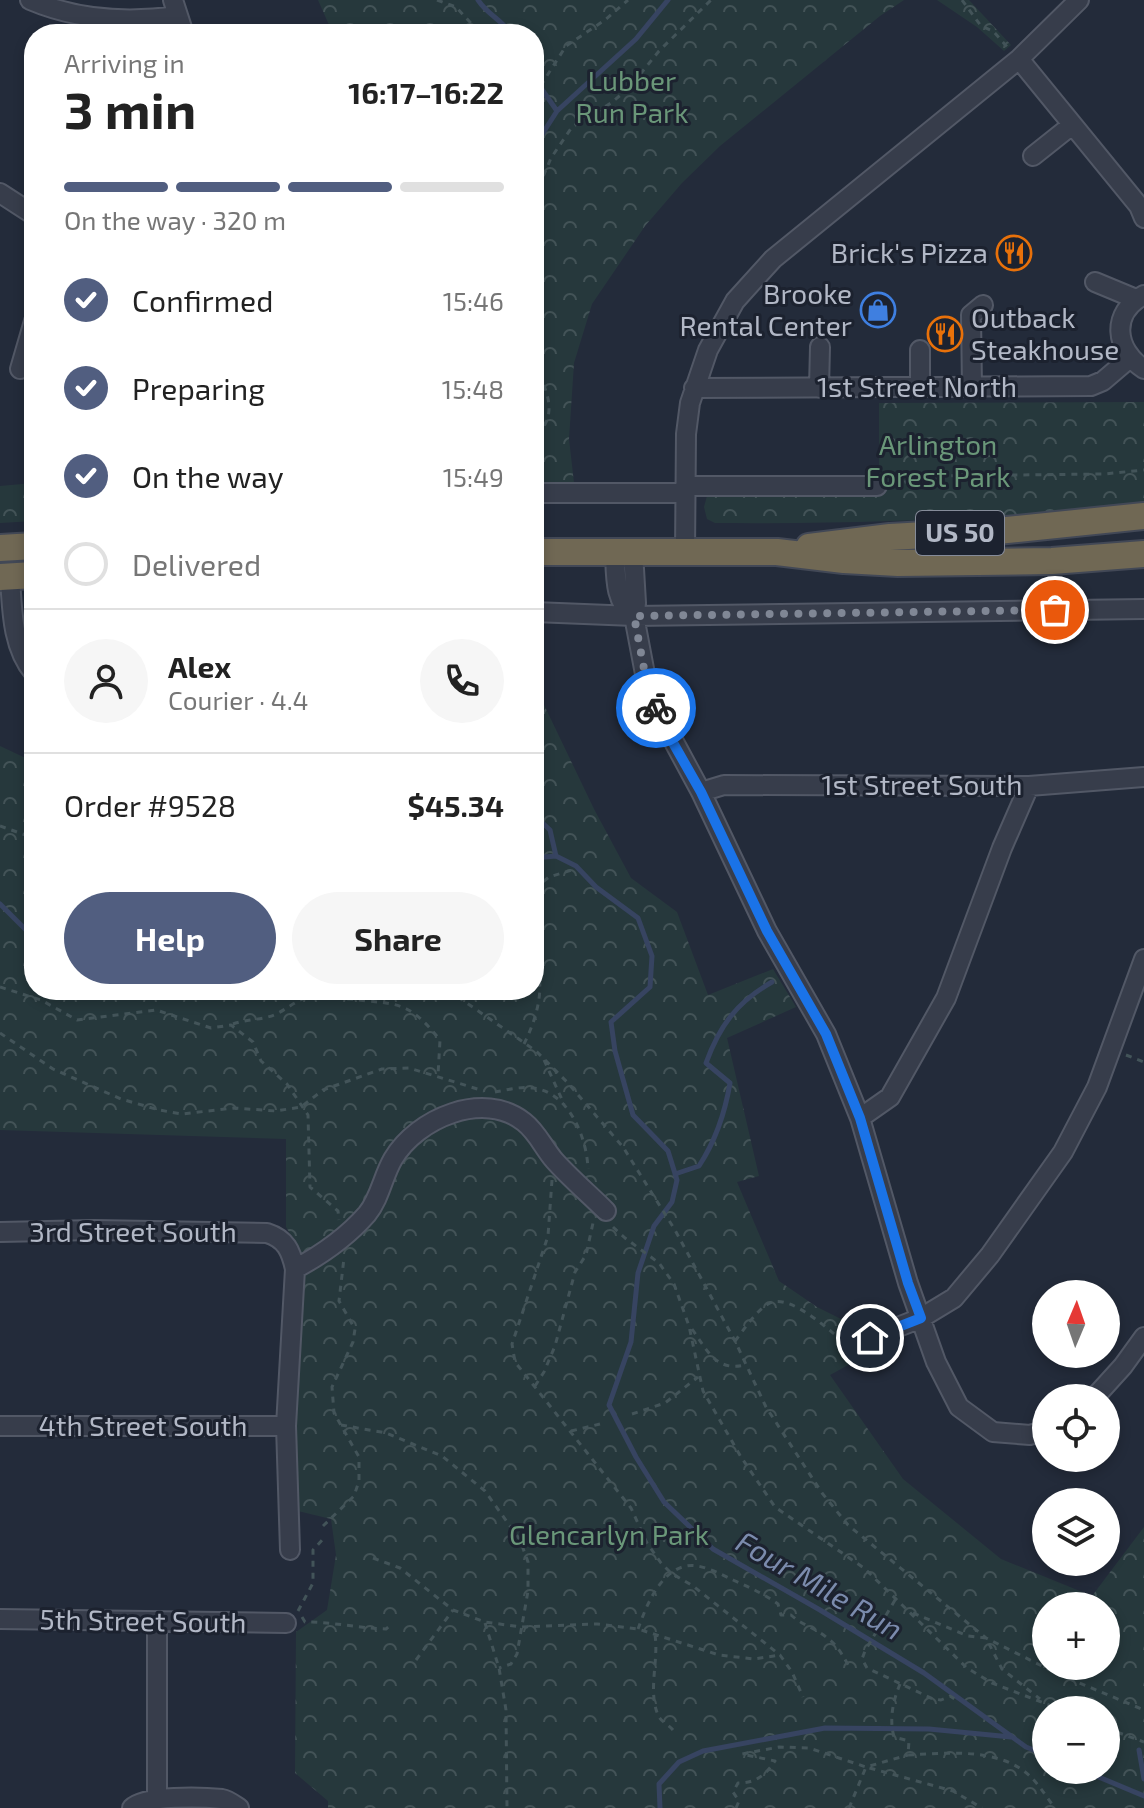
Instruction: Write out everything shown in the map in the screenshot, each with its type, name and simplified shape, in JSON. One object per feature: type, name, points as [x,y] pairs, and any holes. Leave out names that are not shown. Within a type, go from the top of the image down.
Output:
[{"type":"highway","name":"US 50","points":[[777,552],[890,537],[997,531],[1144,516]]},
{"type":"highway","points":[[0,548],[24,547]]},
{"type":"highway","name":"US 50","points":[[544,552],[777,552],[898,563],[1041,561],[1144,554]]},
{"type":"street","points":[[30,0],[94,18],[147,20],[175,8]]},
{"type":"street","points":[[685,552],[687,423],[694,388],[711,344],[735,301],[773,259],[1019,59],[1079,0]]},
{"type":"street","points":[[1019,59],[1142,208]]},
{"type":"street","points":[[1033,156],[1072,125]]},
{"type":"street","points":[[0,193],[24,209]]},
{"type":"street","points":[[1095,282],[1140,297],[1126,311],[1121,325],[1121,340],[1137,363]]},
{"type":"street","points":[[972,388],[971,315],[983,305]]},
{"type":"street","points":[[819,388],[820,347]]},
{"type":"street","points":[[920,350],[920,388]]},
{"type":"street","points":[[20,369],[24,355]]},
{"type":"street","name":"1st Street North","points":[[694,388],[1091,386],[1137,363]]},
{"type":"street","points":[[544,493],[877,486]]},
{"type":"street","points":[[624,552],[652,698],[767,931],[826,1034],[860,1118],[908,1283],[936,1362],[959,1407],[993,1432],[1032,1434]]},
{"type":"street","points":[[15,576],[17,638],[24,659]]},
{"type":"street","points":[[544,612],[634,616],[1144,609]]},
{"type":"street","name":"1st Street South","points":[[701,792],[724,785],[1029,786],[1144,777]]},
{"type":"street","points":[[860,1118],[890,1097],[946,998],[1002,848],[1029,786]]},
{"type":"street","points":[[870,1338],[921,1318],[954,1298],[990,1255],[1063,1152],[1097,1087],[1144,959]]},
{"type":"street","points":[[290,1550],[286,1426],[295,1269],[341,1238],[370,1211],[393,1159],[408,1139],[433,1121],[483,1107],[506,1110],[525,1122],[553,1158],[606,1211]]},
{"type":"street","name":"3rd Street South","points":[[0,1232],[267,1233],[279,1237],[285,1244],[291,1252],[295,1269]]},
{"type":"street","points":[[1107,1384],[1144,1337]]},
{"type":"street","name":"4th Street South","points":[[0,1426],[286,1426]]},
{"type":"street","name":"5th Street South","points":[[0,1619],[286,1623]]},
{"type":"street","points":[[157,1623],[157,1798]]},
{"type":"street","points":[[132,1808],[137,1803],[157,1798],[226,1799],[239,1808]]},
{"type":"path","points":[[437,0],[456,7],[472,24]]},
{"type":"path","points":[[544,82],[566,46],[628,0]]},
{"type":"path","points":[[544,174],[572,127],[629,88],[659,51],[711,0]]},
{"type":"path","points":[[962,0],[981,26],[993,31],[1019,59]]},
{"type":"path","points":[[544,389],[549,415],[544,430]]},
{"type":"path","points":[[877,486],[898,486],[923,476],[1104,474],[1144,470]]},
{"type":"path","points":[[0,826],[24,834]]},
{"type":"path","points":[[544,881],[572,870]]},
{"type":"path","points":[[0,987],[24,995]]},
{"type":"path","points":[[41,1000],[77,1020],[156,1010],[211,1028],[271,1016],[298,1000]]},
{"type":"path","points":[[355,1000],[382,1000],[403,1006],[424,1020],[440,1040],[438,1075]]},
{"type":"path","points":[[464,1000],[543,1058],[623,1147],[675,1230],[774,1420],[822,1493],[848,1525],[986,1638],[1058,1674],[1144,1710]]},
{"type":"path","points":[[524,1044],[535,1022],[538,1000]]},
{"type":"path","points":[[231,1025],[253,1042],[261,1061],[287,1084],[308,1115],[310,1187],[338,1211],[341,1238],[346,1247],[339,1301],[355,1329],[353,1342],[332,1387],[334,1413],[359,1457],[359,1481],[354,1496],[323,1526]]},
{"type":"path","points":[[0,1033],[53,1069],[121,1099],[182,1114],[234,1108],[276,1111],[301,1107],[323,1090],[382,1069],[409,1068],[490,1092],[537,1088],[549,1093],[565,1108],[543,1058]]},
{"type":"path","points":[[1126,1055],[1144,1062]]},
{"type":"path","points":[[553,1158],[548,1236],[512,1344],[515,1362],[631,1508],[647,1543],[671,1573],[693,1586],[780,1655],[803,1697]]},
{"type":"path","points":[[535,1386],[551,1357],[575,1272],[586,1255],[591,1227],[597,1216],[606,1211]]},
{"type":"path","points":[[625,1238],[659,1263],[674,1284],[689,1326],[703,1391],[741,1457],[775,1507],[864,1568],[967,1668],[992,1683],[1032,1697]]},
{"type":"path","points":[[735,1341],[764,1308],[771,1302],[781,1301],[816,1319],[851,1348],[857,1349],[870,1338]]},
{"type":"path","points":[[689,1326],[723,1366],[732,1368],[745,1365]]},
{"type":"path","points":[[632,1414],[665,1403],[699,1377]]},
{"type":"path","points":[[571,1431],[600,1424]]},
{"type":"path","points":[[341,1425],[386,1433],[442,1456],[485,1491],[520,1540],[528,1562],[528,1591],[517,1654],[511,1664],[499,1668]]},
{"type":"path","points":[[323,1539],[313,1550],[313,1583],[298,1609],[305,1622],[332,1622],[365,1629],[386,1629],[392,1624]]},
{"type":"path","points":[[373,1558],[400,1568],[453,1610],[485,1622],[521,1627],[597,1624],[638,1629],[719,1655],[754,1659],[780,1655]]},
{"type":"path","points":[[638,1629],[649,1599],[671,1573],[687,1565],[710,1569],[766,1595],[778,1604],[781,1615],[791,1615],[827,1637],[839,1649],[851,1670]]},
{"type":"path","points":[[895,1600],[865,1651],[862,1659],[867,1668],[933,1699],[950,1696],[956,1700]]},
{"type":"path","points":[[416,1660],[453,1610]]},
{"type":"path","points":[[909,1612],[968,1636],[986,1638]]},
{"type":"path","points":[[485,1622],[499,1668],[506,1710],[507,1808]]},
{"type":"path","points":[[655,1635],[658,1652],[654,1686],[659,1718],[673,1730]]},
{"type":"path","points":[[986,1638],[1002,1669],[1036,1696]]},
{"type":"path","points":[[900,1684],[892,1712],[892,1733],[894,1737],[909,1741],[908,1755]]},
{"type":"path","points":[[1120,1733],[1144,1742]]},
{"type":"path","points":[[736,1808],[739,1801],[733,1792],[738,1783],[752,1783],[775,1761],[742,1754],[779,1747],[809,1748],[953,1791],[982,1808]]},
{"type":"path","points":[[866,1767],[908,1755],[973,1755],[1014,1764],[1033,1779],[1055,1808]]},
{"type":"path","points":[[849,1808],[866,1767]]},
{"type":"green space","name":"Lubber Run Park","points":[[318,0],[904,0],[720,146],[682,183],[645,226],[592,304],[574,363],[569,439],[574,483],[544,483],[544,24],[329,24]]},
{"type":"green space","points":[[937,0],[969,0],[1011,45],[1004,51],[977,27]]},
{"type":"green space","name":"Arlington Forest Park","points":[[1144,402],[1144,503],[930,520],[715,523],[707,519],[704,507],[707,496],[716,493],[879,491],[879,403]]},
{"type":"green space","points":[[24,484],[24,522],[0,523],[0,486]]},
{"type":"green space","name":"Glencarlyn Park","points":[[544,705],[631,878],[677,912],[708,995],[773,969],[796,1007],[727,1038],[759,1176],[737,1182],[779,1281],[817,1307],[843,1320],[858,1322],[870,1353],[830,1375],[903,1479],[1001,1559],[1032,1572],[1032,1576],[1043,1576],[1082,1592],[1032,1592],[1032,1680],[1120,1680],[1120,1592],[1095,1592],[1107,1576],[1120,1576],[1120,1559],[1144,1527],[1144,1808],[328,1808],[328,1801],[295,1773],[296,1632],[327,1610],[336,1555],[331,1519],[298,1511],[296,1427],[304,1278],[301,1252],[286,1227],[286,1139],[0,1130],[0,746],[24,757],[24,1000],[544,1000]]},
{"type":"waterway","points":[[478,0],[503,24]]},
{"type":"waterway","points":[[544,131],[557,111],[636,39],[668,0]]},
{"type":"waterway","points":[[544,92],[557,111]]},
{"type":"waterway","points":[[544,824],[550,830],[556,856]]},
{"type":"waterway","name":"Four Mile Run","points":[[544,857],[556,856],[576,866],[596,887],[638,918],[652,956],[650,987],[611,1022],[615,1051],[633,1115],[668,1151],[677,1180],[672,1202],[654,1226],[638,1273],[631,1342],[609,1405],[636,1457],[664,1502],[713,1549],[924,1673],[1032,1749]]},
{"type":"waterway","name":"Four Mile Run","points":[[0,904],[24,928]]},
{"type":"waterway","points":[[675,1174],[699,1166],[722,1116],[730,1083],[706,1063],[717,1037],[739,1006],[772,982]]},
{"type":"waterway","points":[[660,1808],[659,1784],[679,1762],[703,1751],[825,1728],[929,1729],[1011,1737]]},
{"type":"waterway","points":[[1139,1750],[1144,1779]]},
{"type":"waterway","name":"Four Mile Run","points":[[1115,1784],[1144,1796]]},
{"type":"way so far","points":[[656,708],[645,674],[634,616],[1055,610]]},
{"type":"place","name":"Brick's Pizza","points":[[1014,253]]},
{"type":"place","name":"Brooke Rental Center","points":[[878,310]]},
{"type":"place","name":"Outback Steakhouse","points":[[945,334]]},
{"type":"route","points":[[656,708],[701,792],[767,931],[826,1034],[860,1118],[921,1318],[870,1338]]}]
